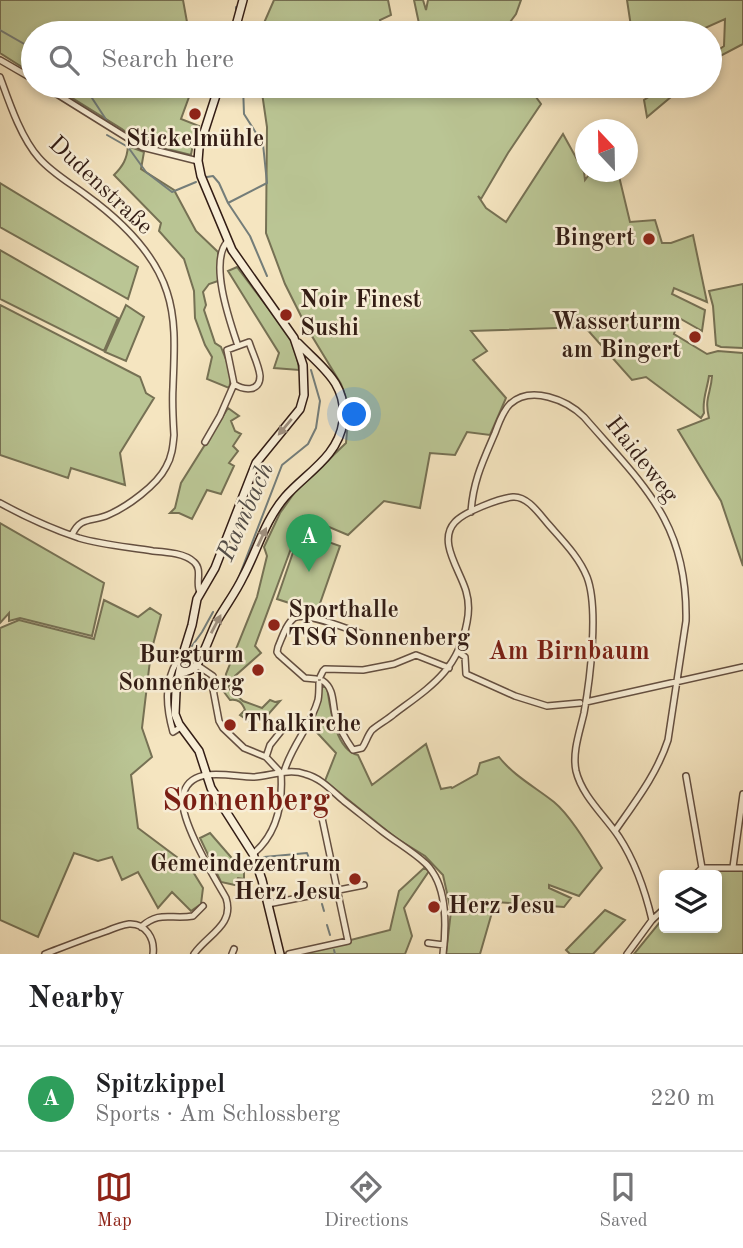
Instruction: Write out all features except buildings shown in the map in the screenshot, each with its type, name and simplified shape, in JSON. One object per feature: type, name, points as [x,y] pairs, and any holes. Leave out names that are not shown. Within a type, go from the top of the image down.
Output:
[{"type":"main road","points":[[237,21],[243,0]]},
{"type":"main road","points":[[181,673],[197,665],[215,625],[239,586],[280,504],[330,453],[338,441],[343,413],[340,393],[332,376],[294,338],[227,242],[198,161],[200,144],[215,98]]},
{"type":"main road","points":[[280,954],[253,854],[212,790],[199,751],[181,727],[175,710],[176,691],[197,599],[215,568],[256,463],[302,406],[303,365],[294,338]]},
{"type":"main road","points":[[303,365],[314,359]]},
{"type":"street","points":[[1,63],[21,73]]},
{"type":"street","name":"Dudenstraße","points":[[0,77],[24,136],[39,158],[105,209],[139,244],[161,276],[168,294],[174,335],[174,435],[164,472],[131,501],[106,516],[80,523],[72,535]]},
{"type":"street","points":[[63,98],[136,144],[198,161]]},
{"type":"street","points":[[227,242],[222,250],[220,282],[238,346]]},
{"type":"street","points":[[205,442],[234,384],[227,350],[249,342],[260,376],[257,384],[249,389],[234,384]]},
{"type":"street","name":"Haideweg","points":[[471,512],[472,495],[480,465],[504,411],[513,401],[535,396],[549,397],[575,407],[648,490],[671,530],[679,553],[686,601],[668,740],[653,774],[615,831]]},
{"type":"street","points":[[363,634],[298,616],[291,620],[278,647],[278,654],[305,678],[327,683],[335,715],[353,750],[364,747],[372,731],[438,681],[458,652],[467,622],[468,602],[448,544],[448,534],[456,520],[471,512],[516,497],[524,499],[537,511],[579,563],[587,577],[592,597],[593,625],[575,768],[579,781],[615,831],[635,866],[652,920]]},
{"type":"street","points":[[0,503],[72,535],[106,544],[167,552],[188,558],[197,566],[200,592]]},
{"type":"street","points":[[458,652],[465,657],[466,674],[515,696],[547,706],[583,703],[743,667]]},
{"type":"street","points":[[253,854],[274,830],[283,773],[309,723],[318,699],[319,680],[325,669],[363,670],[394,664],[416,655],[449,668]]},
{"type":"street","points":[[181,727],[173,732],[167,697],[172,670],[177,661],[183,659]]},
{"type":"street","points":[[197,665],[213,676],[219,721],[223,728],[244,748],[266,757],[283,773]]},
{"type":"street","points":[[266,757],[270,745],[282,730]]},
{"type":"street","points":[[194,954],[202,943],[223,925],[228,911],[226,898],[190,829],[183,803],[184,793],[192,781],[216,773],[253,776],[303,773],[323,783],[425,863],[435,876],[442,895],[443,954]]},
{"type":"street","points":[[686,776],[702,868],[743,868]]},
{"type":"street","points":[[733,867],[743,794]]},
{"type":"street","points":[[289,954],[348,941],[322,818]]},
{"type":"street","points":[[268,904],[364,885]]},
{"type":"street","points":[[141,927],[159,916],[192,916],[203,906]]},
{"type":"street","points":[[627,954],[659,914]]},
{"type":"street","points":[[48,953],[130,924],[147,932],[153,945],[153,954]]},
{"type":"street","points":[[428,943],[444,945]]},
{"type":"green space","points":[[0,0],[183,0],[187,21],[21,21],[21,66],[0,53]]},
{"type":"green space","points":[[274,0],[388,0],[391,15],[380,21],[265,21]]},
{"type":"green space","points":[[414,0],[423,0],[426,10],[428,0],[521,0],[511,21],[418,21]]},
{"type":"green space","points":[[627,0],[743,0],[743,44],[722,55],[725,19],[630,21]]},
{"type":"green space","points":[[72,98],[189,98],[181,119],[199,126],[191,155],[139,142]]},
{"type":"green space","points":[[263,98],[537,98],[541,104],[481,199],[478,196],[486,208],[506,222],[563,134],[575,156],[575,182],[620,182],[630,222],[655,220],[662,243],[671,243],[693,235],[707,302],[674,288],[672,294],[705,310],[702,331],[679,318],[674,334],[707,354],[718,351],[743,353],[743,566],[721,501],[678,430],[709,418],[707,401],[712,376],[709,376],[701,418],[646,377],[632,380],[585,327],[471,331],[487,351],[473,360],[506,398],[490,435],[467,432],[455,455],[430,453],[420,508],[384,501],[348,535],[303,516],[255,646],[261,653],[235,676],[228,688],[243,701],[262,708],[270,700],[280,701],[266,717],[250,722],[240,715],[245,710],[244,707],[237,701],[230,700],[221,688],[221,681],[225,682],[257,597],[267,556],[264,547],[280,513],[295,492],[346,443],[349,408],[341,384],[307,328],[285,284],[266,233],[267,127]]},
{"type":"green space","points":[[647,98],[670,98],[647,117],[644,100]]},
{"type":"green space","points":[[128,146],[144,152],[141,169],[174,190],[196,231],[218,252],[218,281],[209,284],[203,292],[206,305],[204,310],[215,343],[221,347],[229,367],[229,388],[207,379],[212,357],[195,318],[194,291],[184,259],[159,231],[161,223],[114,175],[124,162]]},
{"type":"green space","points":[[0,183],[138,267],[128,299],[0,227]]},
{"type":"green space","points":[[0,250],[118,318],[104,351],[0,299]]},
{"type":"green space","points":[[237,267],[287,333],[294,346],[299,370],[274,368],[279,353],[228,271]]},
{"type":"green space","points":[[743,284],[743,348],[721,347],[716,345],[709,291]]},
{"type":"green space","points":[[0,305],[140,377],[146,393],[154,398],[120,453],[125,485],[71,468],[68,478],[0,455]]},
{"type":"green space","points":[[126,305],[144,317],[126,361],[105,352]]},
{"type":"green space","points":[[228,408],[239,416],[231,421],[235,431],[241,434],[233,446],[238,451],[229,463],[234,466],[221,494],[207,490],[192,519],[179,513],[170,513],[175,508],[181,483]]},
{"type":"green space","points":[[0,523],[104,583],[92,636],[20,618],[9,621],[9,613],[0,623]]},
{"type":"green space","points":[[300,532],[340,546],[317,612],[277,599]]},
{"type":"green space","points":[[104,600],[138,617],[150,608],[161,615],[151,652],[142,728],[152,757],[131,775],[138,828],[190,867],[203,888],[201,904],[191,911],[172,892],[158,908],[138,872],[122,880],[112,857],[98,861],[74,853],[38,937],[0,920],[0,628],[19,620],[94,639]]},
{"type":"green space","points":[[322,687],[327,687],[339,737],[350,751],[358,755],[372,785],[426,744],[441,789],[452,788],[477,774],[480,763],[499,757],[518,776],[560,808],[602,868],[579,896],[549,885],[549,888],[571,898],[564,907],[495,902],[480,954],[446,954],[451,911],[443,875],[425,856],[396,838],[325,781],[336,753],[309,724]]},
{"type":"green space","points":[[210,833],[244,872],[244,879],[238,878],[235,885],[221,882],[200,838]]},
{"type":"green space","points":[[424,868],[429,871],[404,908],[412,936],[405,954],[296,954],[390,930],[399,891]]},
{"type":"green space","points":[[722,871],[743,871],[743,954],[634,954],[659,923],[659,933],[722,933]]},
{"type":"green space","points":[[605,910],[625,920],[593,954],[570,954],[566,950]]},
{"type":"waterway","points":[[0,30],[21,42]]},
{"type":"waterway","points":[[92,98],[109,124]]},
{"type":"waterway","name":"Rambach","points":[[228,203],[267,183],[263,144],[244,114],[243,98]]},
{"type":"waterway","points":[[107,135],[128,147],[146,172],[172,192],[196,182]]},
{"type":"waterway","name":"Rambach","points":[[207,177],[213,176],[219,183],[228,203],[250,236],[267,276]]},
{"type":"waterway","name":"Rambach","points":[[229,595],[237,582],[282,465],[308,444],[316,428],[320,401],[311,370]]},
{"type":"waterway","name":"Rambach","points":[[192,646],[213,612]]},
{"type":"waterway","name":"Rambach","points":[[264,857],[307,853],[312,866]]},
{"type":"waterway","name":"Rambach","points":[[322,904],[324,911]]},
{"type":"waterway","name":"Rambach","points":[[327,925],[330,935]]},
{"type":"waterway","name":"Rambach","points":[[334,950],[335,954]]},
{"type":"place","name":"Stickelmühle","points":[[195,114]]},
{"type":"place","name":"Bingert","points":[[649,239]]},
{"type":"place","name":"Noir Finest Sushi","points":[[286,315]]},
{"type":"place","name":"Wasserturm am Bingert","points":[[695,337]]},
{"type":"place","name":"Spitzkippel","points":[[309,572]]},
{"type":"place","name":"Sporthalle TSG Sonnenberg","points":[[274,625]]},
{"type":"place","name":"Burgturm Sonnenberg","points":[[258,670]]},
{"type":"place","name":"Thalkirche","points":[[230,725]]},
{"type":"place","name":"Gemeindezentrum Herz Jesu","points":[[355,879]]},
{"type":"place","name":"Herz Jesu","points":[[434,907]]},
{"type":"district","name":"Am Birnbaum","points":[[569,652]]},
{"type":"district","name":"Sonnenberg","points":[[246,802]]}]
